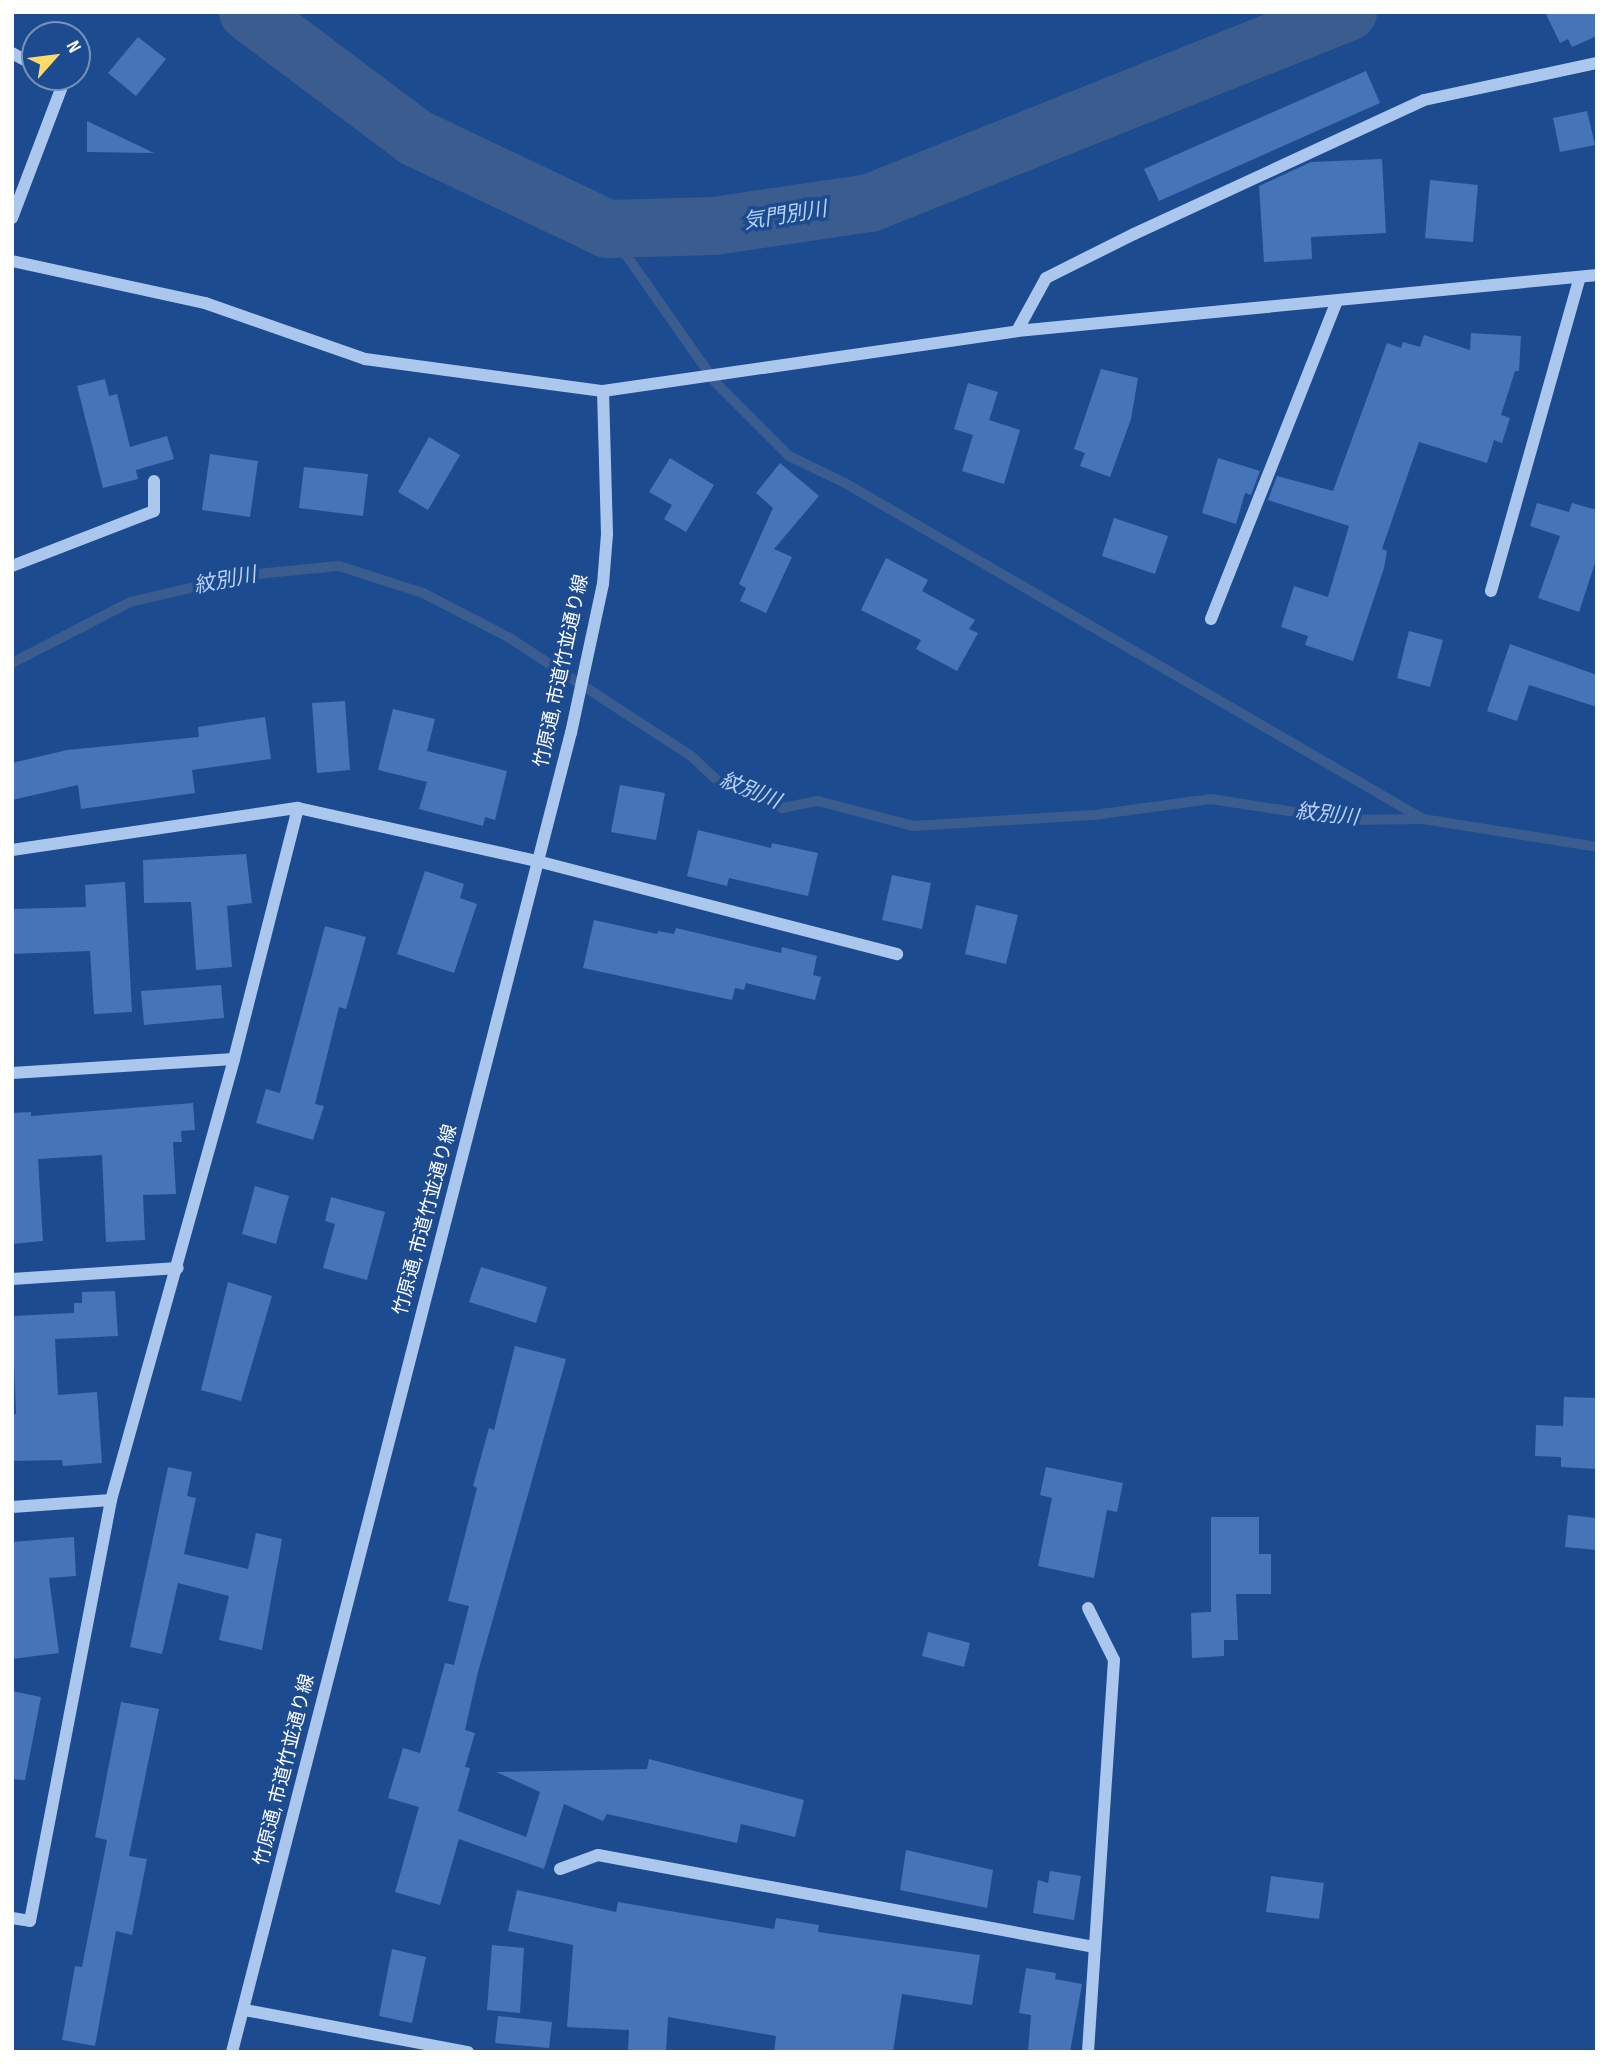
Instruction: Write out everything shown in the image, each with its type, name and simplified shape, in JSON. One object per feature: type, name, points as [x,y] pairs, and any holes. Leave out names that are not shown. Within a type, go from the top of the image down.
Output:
[{"type":"street","points":[[1017,331],[1046,278],[1134,234],[1424,100],[1597,63]]},
{"type":"street","points":[[12,218],[60,91]]},
{"type":"street","points":[[12,261],[205,303],[365,359],[603,391],[1017,331],[1336,304],[1597,275]]},
{"type":"street","points":[[1491,590],[1580,277]]},
{"type":"street","points":[[1211,619],[1336,304]]},
{"type":"street","name":"竹原通, 市道竹並通り線","points":[[232,2052],[245,2010],[571,733],[591,638],[607,534],[603,391]]},
{"type":"street","points":[[12,566],[154,511],[154,481]]},
{"type":"street","points":[[12,1918],[30,1921],[111,1500],[178,1268],[298,808]]},
{"type":"street","points":[[12,850],[298,808],[537,861],[897,954]]},
{"type":"street","points":[[12,1073],[234,1059]]},
{"type":"street","points":[[12,1279],[178,1268]]},
{"type":"street","points":[[12,1507],[111,1500]]},
{"type":"street","points":[[1088,1608],[1114,1660],[1088,2052]]},
{"type":"street","points":[[560,1869],[598,1854],[1094,1947]]},
{"type":"street","points":[[245,2010],[468,2052]]},
{"type":"building","points":[[1545,12],[1597,12],[1597,36],[1572,47],[1568,39],[1560,43]]},
{"type":"building","points":[[138,37],[166,59],[136,96],[108,73]]},
{"type":"building","points":[[1366,71],[1380,103],[1159,201],[1144,169]]},
{"type":"building","points":[[1587,111],[1595,145],[1560,152],[1553,118]]},
{"type":"building","points":[[87,121],[154,153],[87,152]]},
{"type":"building","points":[[1382,159],[1386,233],[1311,237],[1312,259],[1264,262],[1259,186],[1311,162]]},
{"type":"building","points":[[1430,180],[1478,185],[1473,242],[1425,238]]},
{"type":"building","points":[[1471,333],[1521,336],[1519,371],[1515,371],[1501,415],[1510,418],[1502,443],[1494,440],[1487,463],[1419,442],[1382,549],[1387,551],[1384,568],[1353,661],[1305,645],[1308,636],[1281,627],[1294,586],[1328,597],[1349,526],[1268,500],[1277,476],[1333,491],[1387,343],[1401,348],[1403,342],[1420,347],[1424,335],[1470,350]]},
{"type":"building","points":[[1101,369],[1138,378],[1131,419],[1110,477],[1080,466],[1085,453],[1074,449]]},
{"type":"building","points":[[105,379],[109,396],[117,394],[130,447],[167,436],[174,459],[136,470],[138,479],[103,488],[77,386]]},
{"type":"building","points":[[968,383],[998,392],[989,420],[1020,430],[1004,484],[962,471],[973,435],[954,429]]},
{"type":"building","points":[[429,437],[460,455],[428,510],[398,492]]},
{"type":"building","points":[[210,454],[258,461],[250,517],[202,510]]},
{"type":"building","points":[[670,458],[714,485],[686,532],[664,519],[672,505],[649,492]]},
{"type":"building","points":[[1218,458],[1260,471],[1251,495],[1245,493],[1236,524],[1202,513]]},
{"type":"building","points":[[780,463],[819,496],[774,549],[792,557],[766,613],[740,601],[746,588],[739,584],[773,508],[756,493]]},
{"type":"building","points":[[304,467],[368,474],[363,516],[299,508]]},
{"type":"building","points":[[1537,503],[1569,512],[1572,503],[1597,510],[1597,557],[1579,612],[1538,598],[1560,536],[1530,526]]},
{"type":"building","points":[[1114,518],[1168,536],[1155,574],[1102,556]]},
{"type":"building","points":[[886,558],[928,580],[922,591],[975,620],[969,629],[978,633],[957,671],[916,649],[921,640],[861,610]]},
{"type":"building","points":[[1409,631],[1443,640],[1430,687],[1397,678]]},
{"type":"building","points":[[1510,644],[1597,675],[1597,707],[1529,685],[1517,721],[1487,711]]},
{"type":"building","points":[[345,701],[350,770],[317,773],[312,703]]},
{"type":"building","points":[[393,709],[435,719],[427,751],[507,771],[495,820],[485,817],[483,826],[419,809],[427,782],[378,770]]},
{"type":"building","points":[[265,717],[271,759],[192,770],[195,793],[81,809],[78,785],[12,800],[12,763],[67,750],[199,737],[198,727]]},
{"type":"building","points":[[620,785],[665,793],[656,840],[611,832]]},
{"type":"building","points":[[698,830],[771,848],[772,843],[818,853],[808,896],[729,878],[727,886],[687,876]]},
{"type":"building","points":[[246,854],[252,903],[227,906],[232,967],[196,970],[191,902],[144,903],[143,860]]},
{"type":"building","points":[[425,871],[464,884],[460,898],[477,904],[454,973],[397,954]]},
{"type":"building","points":[[892,875],[931,883],[922,929],[882,920]]},
{"type":"building","points":[[125,882],[132,1012],[94,1014],[90,951],[12,954],[12,909],[86,907],[85,885]]},
{"type":"building","points":[[976,905],[1018,915],[1006,964],[965,954]]},
{"type":"building","points":[[594,920],[657,934],[658,931],[674,934],[676,928],[781,953],[782,947],[817,956],[813,975],[821,977],[815,1000],[746,983],[744,990],[735,988],[732,1000],[583,968]]},
{"type":"building","points":[[325,926],[366,937],[346,1009],[339,1007],[315,1104],[324,1106],[313,1140],[256,1123],[266,1089],[280,1093]]},
{"type":"building","points":[[221,985],[224,1018],[144,1025],[141,991]]},
{"type":"building","points":[[193,1103],[195,1130],[181,1131],[182,1142],[173,1142],[176,1194],[143,1195],[145,1240],[106,1242],[102,1155],[38,1159],[43,1241],[12,1244],[12,1113],[31,1112],[31,1116]]},
{"type":"building","points":[[255,1186],[289,1196],[276,1244],[242,1234]]},
{"type":"building","points":[[331,1197],[385,1212],[367,1280],[323,1268],[335,1224],[325,1221]]},
{"type":"building","points":[[481,1267],[547,1287],[536,1323],[469,1302]]},
{"type":"building","points":[[228,1282],[272,1296],[241,1401],[201,1390]]},
{"type":"building","points":[[115,1291],[118,1336],[55,1339],[58,1395],[97,1392],[102,1463],[63,1466],[62,1460],[12,1461],[12,1414],[16,1414],[12,1316],[74,1313],[74,1303],[82,1303],[82,1292]]},
{"type":"building","points":[[515,1346],[566,1359],[478,1672],[465,1730],[475,1733],[465,1767],[470,1768],[458,1811],[526,1837],[540,1792],[496,1772],[647,1769],[649,1759],[804,1800],[795,1837],[741,1824],[737,1843],[607,1814],[603,1821],[564,1804],[544,1869],[459,1839],[440,1905],[395,1892],[419,1807],[388,1798],[403,1748],[420,1753],[445,1663],[454,1665],[469,1606],[448,1601],[477,1488],[473,1486],[489,1428],[494,1430]]},
{"type":"building","points":[[1564,1397],[1597,1398],[1597,1469],[1561,1467],[1561,1457],[1535,1456],[1536,1425],[1563,1426]]},
{"type":"building","points":[[168,1467],[192,1472],[187,1496],[196,1498],[184,1554],[248,1569],[256,1533],[282,1539],[262,1650],[219,1640],[229,1596],[178,1583],[162,1654],[130,1647]]},
{"type":"building","points":[[1046,1467],[1123,1483],[1117,1512],[1107,1510],[1094,1578],[1038,1566],[1052,1498],[1040,1495]]},
{"type":"building","points":[[1568,1515],[1597,1518],[1597,1550],[1565,1547]]},
{"type":"building","points":[[1211,1517],[1259,1517],[1259,1554],[1271,1554],[1271,1594],[1236,1594],[1238,1640],[1224,1640],[1224,1656],[1192,1658],[1191,1613],[1211,1612]]},
{"type":"building","points":[[74,1537],[76,1576],[49,1578],[59,1653],[12,1659],[12,1542]]},
{"type":"building","points":[[928,1632],[970,1643],[964,1667],[922,1656]]},
{"type":"building","points":[[12,1691],[41,1697],[25,1780],[12,1779]]},
{"type":"building","points":[[121,1702],[159,1709],[129,1856],[147,1859],[132,1935],[116,1931],[95,2046],[62,2040],[75,1966],[82,1967],[107,1840],[95,1837]]},
{"type":"building","points":[[906,1850],[993,1870],[987,1908],[900,1890]]},
{"type":"building","points":[[1050,1871],[1081,1876],[1074,1920],[1033,1913],[1038,1880],[1048,1883]]},
{"type":"building","points":[[1271,1876],[1324,1883],[1319,1919],[1266,1912]]},
{"type":"building","points":[[517,1890],[616,1912],[618,1902],[774,1929],[776,1918],[819,1925],[818,1932],[980,1955],[972,2005],[902,1994],[893,2052],[774,2052],[776,2036],[668,2017],[666,2052],[628,2052],[629,2030],[567,2027],[573,1945],[508,1931]]},
{"type":"building","points":[[492,1945],[524,1948],[520,2013],[487,2010]]},
{"type":"building","points":[[392,1949],[426,1957],[412,2023],[379,2016]]},
{"type":"building","points":[[1026,1968],[1056,1973],[1055,1979],[1082,1984],[1070,2052],[1028,2052],[1031,2015],[1019,2013]]},
{"type":"building","points":[[498,2016],[552,2022],[549,2048],[495,2043]]},
{"type":"waterway","name":"気門別川","points":[[248,12],[416,138],[608,229],[714,226],[870,203],[1348,12]]},
{"type":"waterway","points":[[608,229],[716,383],[789,456],[845,483],[1423,819]]},
{"type":"waterway","name":"紋別川","points":[[12,663],[130,602],[246,575],[339,566],[423,593],[508,637],[690,755],[721,784],[782,808],[818,801],[913,826],[1094,815],[1211,799],[1347,820],[1423,819],[1597,847]]}]
